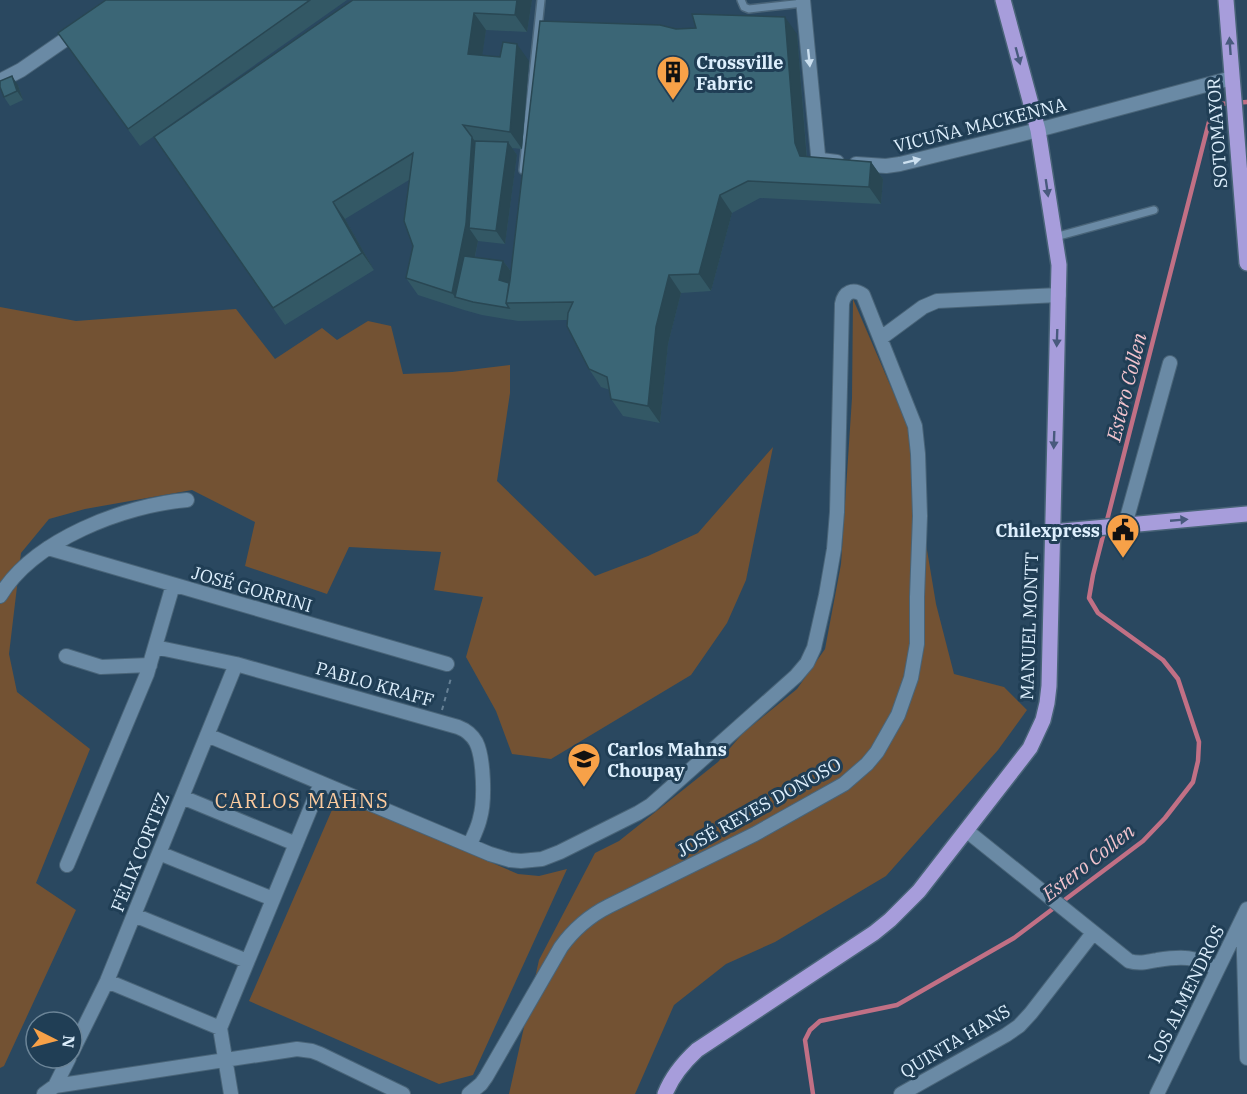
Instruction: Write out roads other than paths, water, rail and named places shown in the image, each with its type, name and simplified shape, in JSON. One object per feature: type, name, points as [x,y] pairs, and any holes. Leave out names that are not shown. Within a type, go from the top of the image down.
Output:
[{"type":"main road","name":"MANUEL MONTT","points":[[665,1094],[681,1067],[697,1050],[874,933],[890,920],[919,891],[1021,761],[1037,735],[1043,720],[1048,686],[1059,265],[1038,130],[1003,0]]},
{"type":"main road","name":"SOTOMAYOR","points":[[1226,0],[1247,263]]},
{"type":"main road","points":[[1052,532],[1247,513]]},
{"type":"street","name":"VICUÑA MACKENNA","points":[[803,2],[818,155],[821,160],[893,166],[1233,85]]},
{"type":"street","points":[[0,81],[21,70],[86,25]]},
{"type":"street","name":"JOSÉ REYES DONOSO","points":[[469,1094],[486,1077],[561,947],[583,922],[595,913],[755,834],[844,784],[867,764],[889,734],[906,695],[916,653],[920,483],[915,426],[863,295],[856,291],[847,293],[842,304],[834,549],[814,648],[802,670],[659,799],[638,813],[542,859],[510,860],[470,845]]},
{"type":"street","points":[[881,338],[923,307],[937,301],[1059,295]]},
{"type":"street","points":[[1123,525],[1170,363]]},
{"type":"street","points":[[0,596],[10,580],[34,557],[80,531],[153,504],[187,500]]},
{"type":"street","name":"JOSÉ GORRINI","points":[[48,548],[447,664]]},
{"type":"street","points":[[67,865],[135,704],[150,664],[173,585]]},
{"type":"street","name":"PABLO KRAFF","points":[[155,647],[236,664],[466,730],[480,752],[483,800],[480,818],[470,845]]},
{"type":"street","points":[[66,656],[101,667],[150,664]]},
{"type":"street","name":"FÉLIX CORTEZ","points":[[84,1028],[107,981],[236,664]]},
{"type":"street","points":[[207,735],[470,845]]},
{"type":"street","points":[[231,1094],[220,1028],[321,783]]},
{"type":"street","points":[[182,797],[296,844]]},
{"type":"street","points":[[967,831],[1093,933],[1134,963],[1184,957],[1204,962],[1217,969]]},
{"type":"street","points":[[159,853],[273,899]]},
{"type":"street","points":[[1245,914],[1247,1058]]},
{"type":"street","name":"LOS ALMENDROS","points":[[1158,1094],[1245,914]]},
{"type":"street","points":[[134,915],[247,961]]},
{"type":"street","name":"QUINTA HANS","points":[[901,1094],[1019,1026],[1093,933]]},
{"type":"street","points":[[107,981],[220,1028]]},
{"type":"street","points":[[49,1090],[225,1060],[289,1050],[304,1050],[320,1054],[403,1094]]},
{"type":"street","points":[[49,1090],[62,1070]]},
{"type":"lane","points":[[522,178],[541,0]]},
{"type":"lane","points":[[741,0],[744,7],[749,9],[779,3],[803,2]]},
{"type":"lane","points":[[1054,238],[1154,210]]},
{"type":"waterway","name":"Estero Collen","points":[[813,1094],[805,1040],[810,1030],[820,1021],[897,1005],[1014,938],[1143,841],[1165,818],[1193,782],[1198,761],[1199,742],[1178,679],[1163,660],[1098,613],[1089,598],[1210,118],[1220,104],[1247,102]]},
{"type":"place","name":"Crossville Fabric","points":[[673,101]]},
{"type":"place","name":"Chilexpress","points":[[1123,559]]},
{"type":"place","name":"Carlos Mahns Choupay","points":[[584,788]]},
{"type":"district","name":"CARLOS MAHNS","points":[[302,800]]}]
